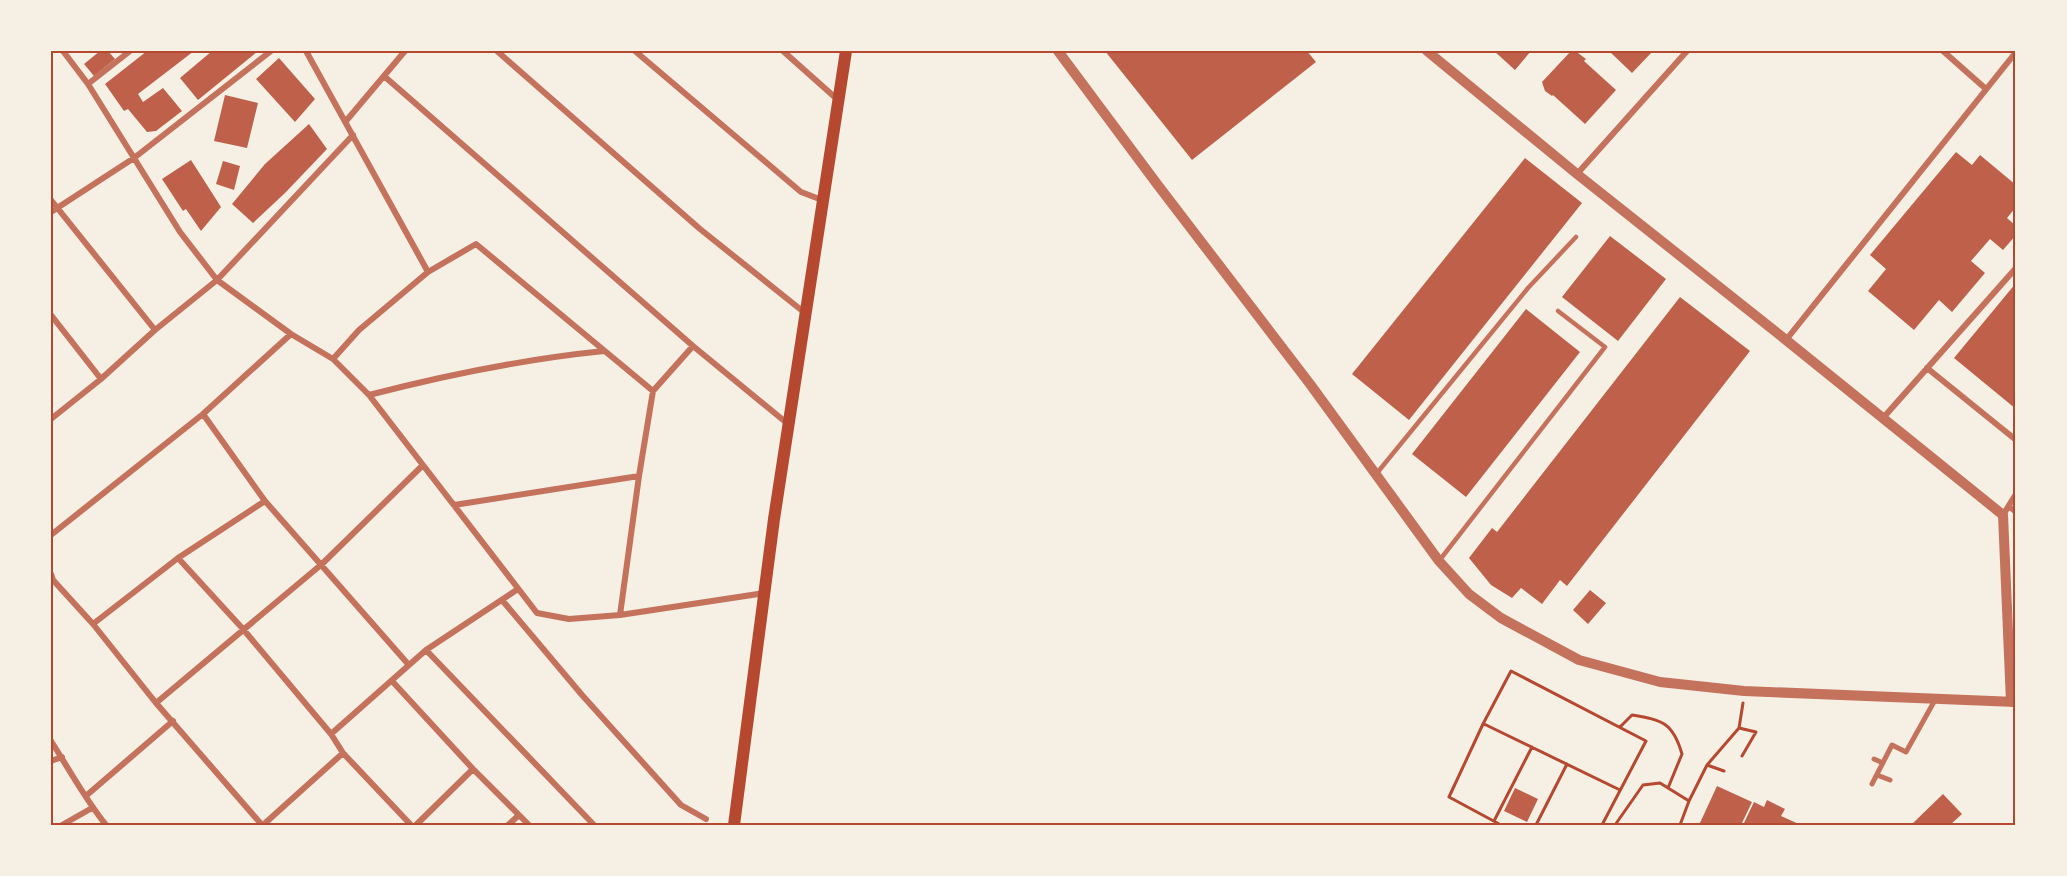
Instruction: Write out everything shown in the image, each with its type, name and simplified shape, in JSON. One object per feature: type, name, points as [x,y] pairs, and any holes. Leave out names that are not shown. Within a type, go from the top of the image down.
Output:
[{"type":"main road","points":[[734,825],[774,519],[846,51]]},
{"type":"street","points":[[63,51],[88,84],[180,232],[217,280],[291,334],[333,359],[369,395],[537,614],[569,619],[620,615],[765,593]]},
{"type":"street","points":[[88,84],[130,51]]},
{"type":"street","points":[[54,210],[134,158],[272,51]]},
{"type":"street","points":[[306,51],[428,272]]},
{"type":"street","points":[[346,121],[405,51]]},
{"type":"street","points":[[497,51],[700,229],[805,314]]},
{"type":"street","points":[[635,51],[801,192],[822,200]]},
{"type":"street","points":[[783,51],[838,100]]},
{"type":"street","points":[[1058,51],[1310,384],[1439,561],[1469,594],[1501,618],[1580,660],[1660,682],[1744,691],[2013,702],[2006,511],[2016,494]]},
{"type":"street","points":[[1427,51],[1883,418],[2006,511],[2016,512]]},
{"type":"street","points":[[1577,174],[1687,51]]},
{"type":"street","points":[[1943,51],[1986,89]]},
{"type":"street","points":[[1786,340],[2016,52]]},
{"type":"street","points":[[384,76],[693,346],[788,424]]},
{"type":"street","points":[[51,419],[217,280],[353,135]]},
{"type":"street","points":[[51,200],[54,210],[155,330]]},
{"type":"street","points":[[333,359],[359,330],[428,272],[476,244],[653,391]]},
{"type":"street","points":[[1883,418],[2016,268]]},
{"type":"street","points":[[51,315],[100,379]]},
{"type":"street","points":[[51,535],[203,414],[291,334]]},
{"type":"street","points":[[620,615],[653,391],[693,346]]},
{"type":"street","points":[[369,395],[432,379],[557,356],[604,351]]},
{"type":"street","points":[[1927,368],[2016,440]]},
{"type":"street","points":[[203,414],[265,501],[408,664]]},
{"type":"street","points":[[156,703],[322,564],[422,466]]},
{"type":"street","points":[[454,505],[639,476]]},
{"type":"street","points":[[93,624],[178,558],[265,501]]},
{"type":"street","points":[[178,558],[243,629],[331,734],[344,753],[414,825],[473,769]]},
{"type":"street","points":[[52,578],[93,624],[156,703],[263,825],[344,753]]},
{"type":"street","points":[[331,734],[426,650],[518,589]]},
{"type":"street","points":[[502,600],[582,695],[681,805],[706,819]]},
{"type":"street","points":[[426,650],[594,825]]},
{"type":"street","points":[[392,681],[473,769],[529,825]]},
{"type":"street","points":[[1872,784],[1892,745],[1906,752],[1935,699]]},
{"type":"street","points":[[87,795],[172,721]]},
{"type":"street","points":[[51,741],[87,795],[92,808],[106,825]]},
{"type":"street","points":[[51,761],[62,757]]},
{"type":"street","points":[[1874,759],[1883,763]]},
{"type":"street","points":[[1877,774],[1890,780]]},
{"type":"street","points":[[62,825],[92,808]]},
{"type":"street","points":[[508,825],[519,815]]},
{"type":"lane","points":[[1376,476],[1528,288],[1576,237]]},
{"type":"lane","points":[[1439,561],[1605,347],[1558,311]]},
{"type":"path","points":[[1501,825],[1449,797],[1511,671],[1646,741],[1599,825]]},
{"type":"path","points":[[1680,825],[1707,765],[1739,728],[1744,691]]},
{"type":"path","points":[[1620,728],[1632,714],[1659,719],[1677,737],[1682,754],[1668,788]]},
{"type":"path","points":[[1484,724],[1620,790]]},
{"type":"path","points":[[1739,728],[1756,732],[1742,756]]},
{"type":"path","points":[[1494,821],[1532,747]]},
{"type":"path","points":[[1536,825],[1567,764]]},
{"type":"path","points":[[1707,765],[1724,771]]},
{"type":"path","points":[[1615,825],[1643,785],[1660,783],[1689,801]]},
{"type":"building","points":[[100,51],[108,51],[115,59],[94,76],[84,64]]},
{"type":"building","points":[[147,51],[194,51],[138,94],[143,102],[163,88],[182,111],[156,131],[147,132],[128,109],[124,111],[105,84]]},
{"type":"building","points":[[212,51],[258,51],[198,100],[180,78]]},
{"type":"building","points":[[1105,51],[1307,51],[1316,62],[1192,160]]},
{"type":"building","points":[[1494,51],[1531,51],[1515,70]]},
{"type":"building","points":[[1571,51],[1586,59],[1584,61],[1616,90],[1585,124],[1553,95],[1545,91],[1542,82]]},
{"type":"building","points":[[1609,51],[1653,51],[1632,73]]},
{"type":"building","points":[[279,58],[315,99],[295,122],[256,79]]},
{"type":"building","points":[[225,95],[258,103],[247,148],[214,141]]},
{"type":"building","points":[[309,124],[327,149],[253,223],[232,204],[265,164]]},
{"type":"building","points":[[1956,152],[1972,165],[1980,155],[2016,185],[2016,207],[2007,218],[2016,226],[2016,235],[2003,250],[1990,239],[1971,261],[1985,273],[1952,312],[1939,300],[1914,330],[1868,291],[1886,269],[1870,255]]},
{"type":"building","points":[[1525,158],[1582,203],[1409,420],[1352,374]]},
{"type":"building","points":[[191,160],[221,207],[201,231],[186,209],[183,211],[162,179]]},
{"type":"building","points":[[223,161],[240,166],[234,190],[216,184]]},
{"type":"building","points":[[1610,236],[1666,279],[1618,341],[1562,297]]},
{"type":"building","points":[[2016,283],[2016,409],[1954,358]]},
{"type":"building","points":[[1680,297],[1750,351],[1567,586],[1560,580],[1542,604],[1521,588],[1512,598],[1491,585],[1469,558],[1492,528],[1497,532]]},
{"type":"building","points":[[1526,309],[1580,352],[1466,497],[1412,454]]},
{"type":"building","points":[[1590,590],[1606,603],[1588,624],[1573,610]]},
{"type":"building","points":[[1717,786],[1752,802],[1741,825],[1699,825]]},
{"type":"building","points":[[1515,788],[1538,799],[1527,822],[1504,811]]},
{"type":"building","points":[[1943,794],[1962,814],[1950,825],[1911,825]]},
{"type":"building","points":[[1767,800],[1785,809],[1781,816],[1801,825],[1743,825],[1754,802],[1764,807]]}]
